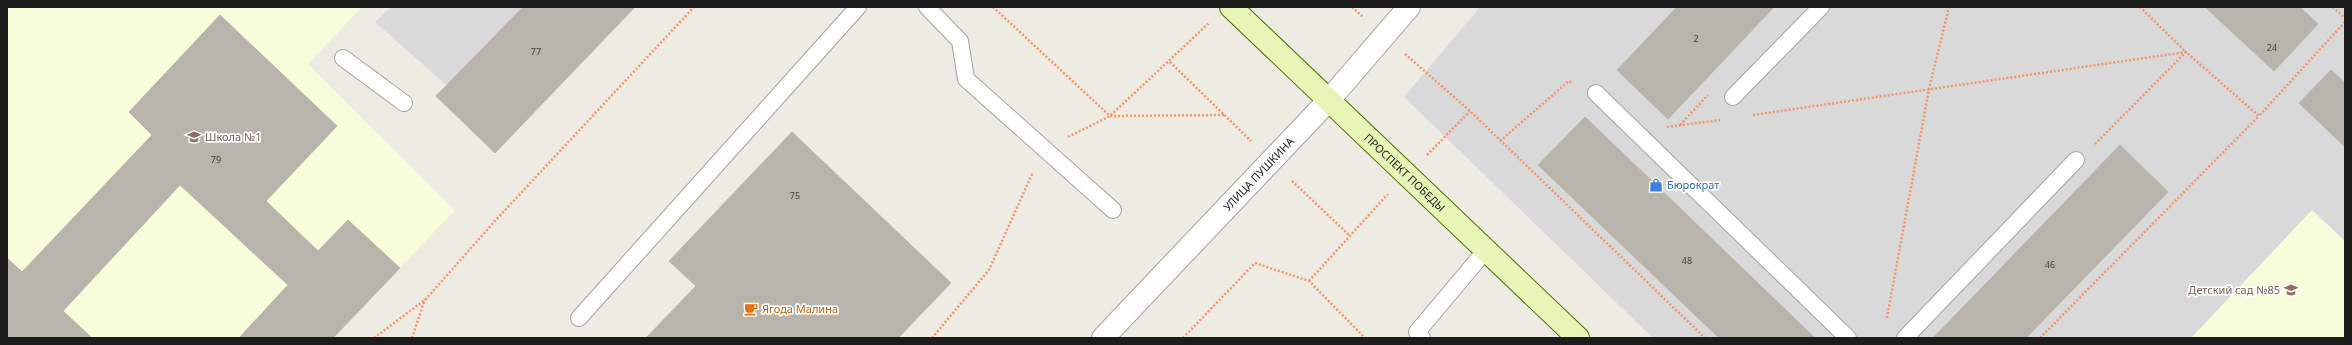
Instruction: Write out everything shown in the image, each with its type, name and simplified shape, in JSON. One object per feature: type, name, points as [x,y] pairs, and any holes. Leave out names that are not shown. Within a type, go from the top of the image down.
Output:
[{"type":"main road","name":"ПРОСПЕКТ ПОБЕДЫ","points":[[1231,7],[1578,338]]},
{"type":"street","name":"УЛИЦА ПУШКИНА","points":[[1103,338],[1329,100],[1409,7]]},
{"type":"lane","points":[[579,318],[858,7]]},
{"type":"lane","points":[[927,7],[960,41],[966,79],[1114,210]]},
{"type":"lane","points":[[1734,97],[1821,7]]},
{"type":"lane","points":[[343,58],[404,103]]},
{"type":"lane","points":[[1596,93],[1848,338]]},
{"type":"lane","points":[[1905,338],[2076,160]]},
{"type":"lane","points":[[1422,338],[1417,332],[1486,250]]},
{"type":"path","points":[[374,338],[426,298],[498,217],[694,7]]},
{"type":"path","points":[[993,7],[1110,116],[1224,115]]},
{"type":"path","points":[[1352,7],[1470,110],[1705,338]]},
{"type":"path","points":[[1886,323],[1929,89],[1949,7]]},
{"type":"path","points":[[2140,7],[2186,52],[2259,116]]},
{"type":"path","points":[[2333,7],[2345,18]]},
{"type":"path","points":[[2040,338],[2259,116],[2345,22]]},
{"type":"path","points":[[1750,115],[2186,52]]},
{"type":"path","points":[[1170,62],[1271,161],[1350,235]]},
{"type":"path","points":[[1636,132],[1726,119]]},
{"type":"path","points":[[1183,338],[1255,263],[1309,281],[1364,338]]},
{"type":"path","points":[[412,338],[426,298]]},
{"type":"shaded area","name":"Школа №1","points":[[7,7],[362,7],[308,64],[455,210],[333,338],[7,338]]},
{"type":"shaded area","points":[[391,7],[585,7],[488,122],[375,22]]},
{"type":"shaded area","points":[[1480,7],[2345,7],[2345,338],[1653,338],[1404,97]]},
{"type":"shaded area","name":"Детский сад №85","points":[[2312,210],[2345,241],[2345,338],[2191,338]]},
{"type":"building","points":[[523,7],[635,7],[495,153],[436,96]]},
{"type":"building","points":[[1677,7],[1774,7],[1668,119],[1617,70]]},
{"type":"building","points":[[2205,7],[2300,7],[2318,24],[2274,71]]},
{"type":"building","points":[[220,15],[337,126],[266,201],[318,251],[348,220],[400,268],[333,338],[239,338],[288,285],[180,185],[63,311],[92,338],[7,338],[7,258],[22,272],[152,135],[129,112]]},
{"type":"building","points":[[2331,70],[2345,83],[2345,147],[2299,103]]},
{"type":"building","points":[[1585,117],[1815,338],[1719,338],[1538,165]]},
{"type":"building","points":[[792,132],[951,283],[898,338],[646,338],[696,286],[669,261]]},
{"type":"building","points":[[2120,145],[2168,192],[2026,338],[1933,338]]},
{"type":"place","name":"Школа №1","points":[[194,137]]},
{"type":"place","name":"Бюрократ","points":[[1656,185]]},
{"type":"place","name":"Детский сад №85","points":[[2291,290]]},
{"type":"place","name":"Ягода Малина","points":[[751,309]]}]
